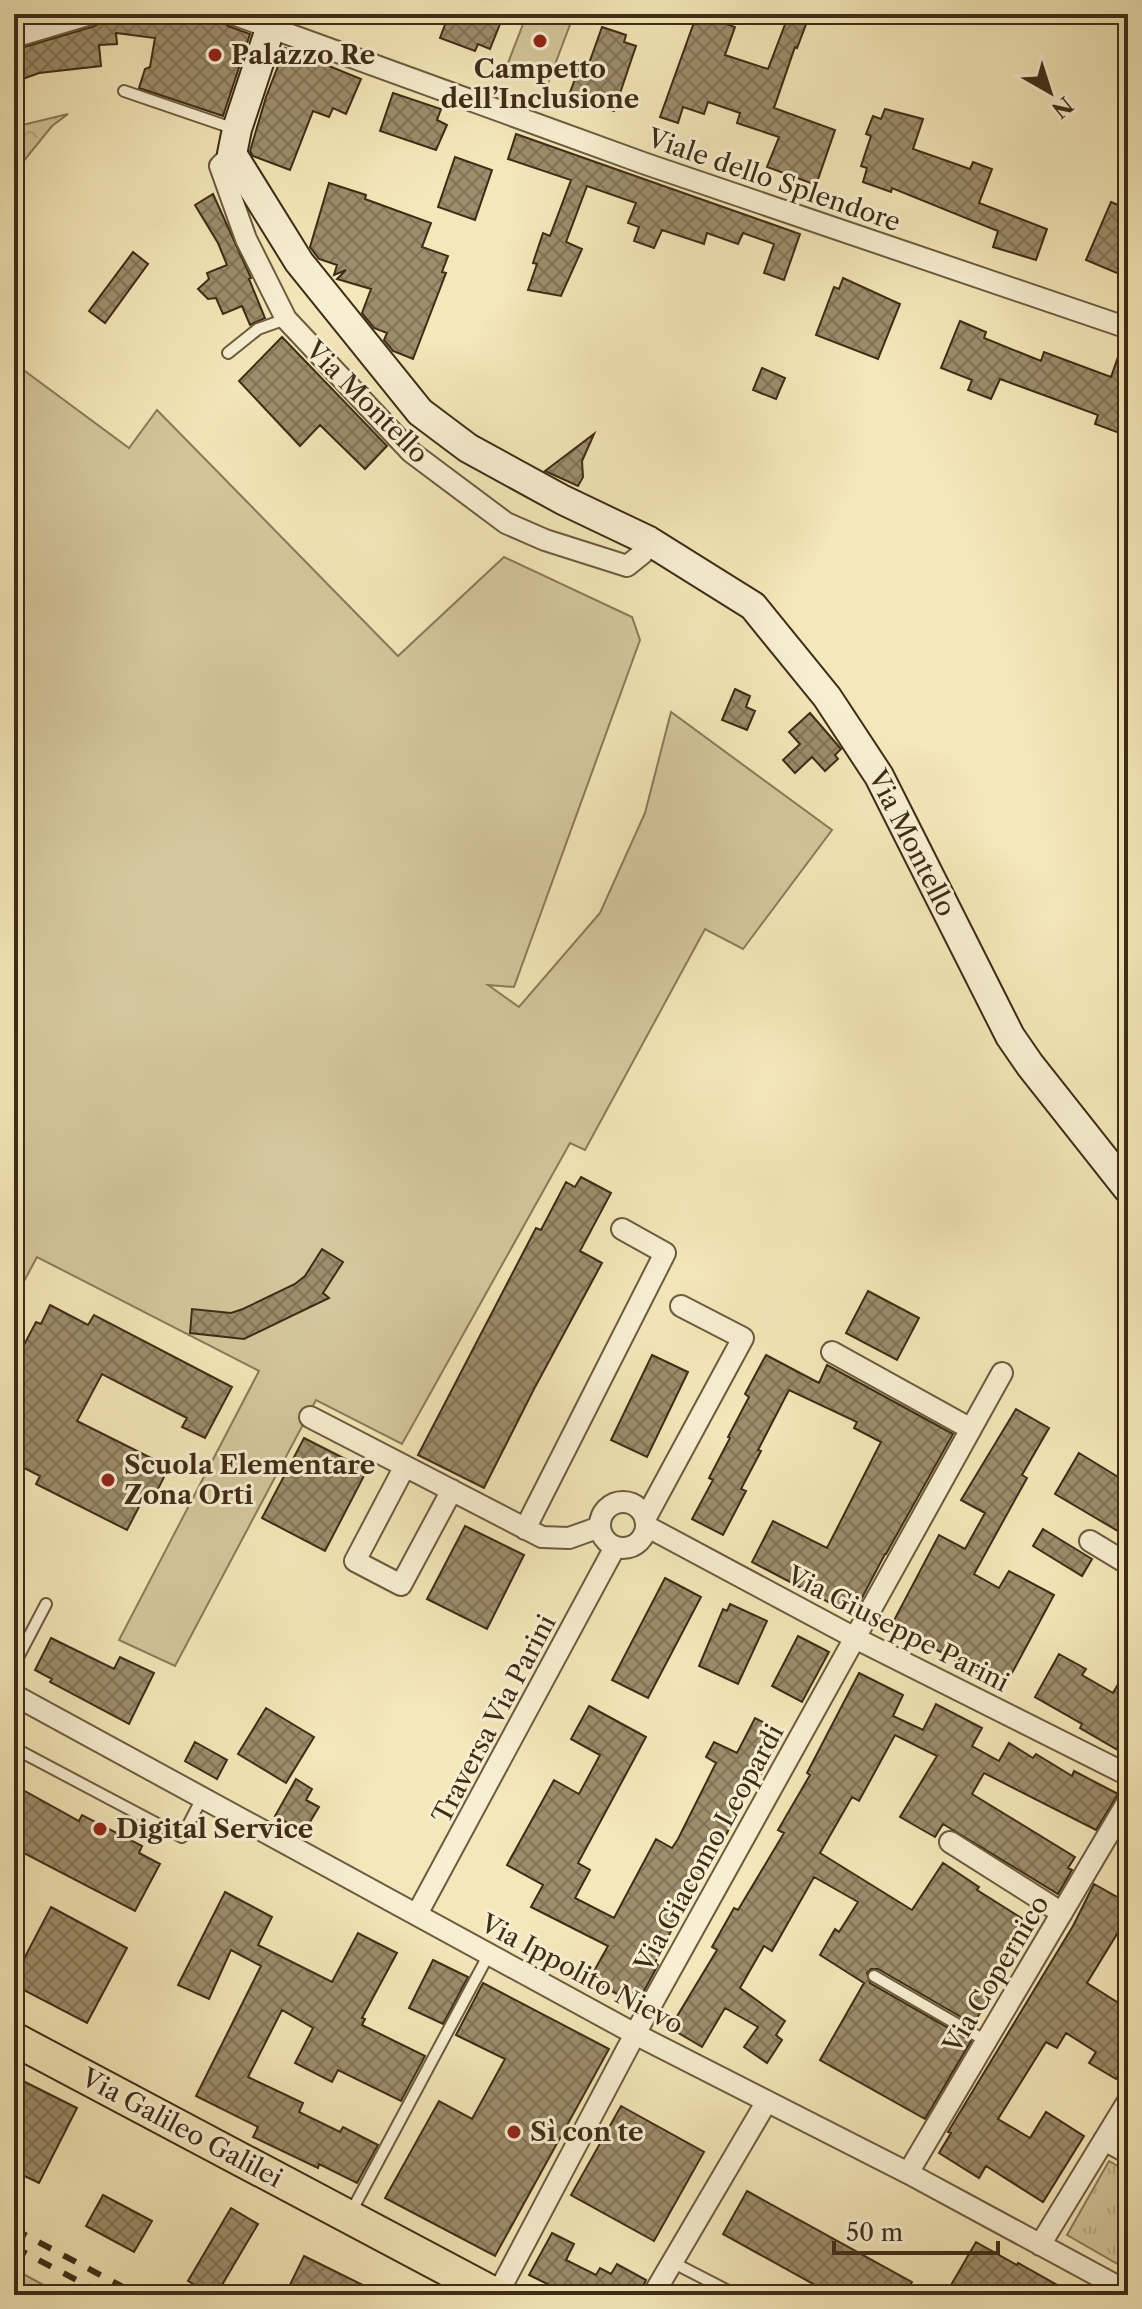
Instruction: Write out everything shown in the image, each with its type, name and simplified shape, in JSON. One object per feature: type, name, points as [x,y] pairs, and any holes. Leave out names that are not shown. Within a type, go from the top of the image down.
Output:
[{"type":"main road","name":"Via Montello","points":[[273,20],[235,142],[299,262],[420,412],[468,448],[563,500],[649,541],[753,606],[827,697],[879,776],[1010,1036],[1128,1189]]},
{"type":"main road","name":"Via Galileo Galilei","points":[[14,2039],[496,2295]]},
{"type":"street","points":[[20,14],[42,28]]},
{"type":"street","points":[[14,37],[91,14]]},
{"type":"street","name":"Viale dello Splendore","points":[[233,14],[273,20],[646,164],[1128,328]]},
{"type":"street","name":"Via Montello","points":[[235,142],[220,166],[246,239],[286,319],[411,452],[506,523],[545,540],[627,566],[642,554],[649,541]]},
{"type":"street","points":[[525,1529],[665,1253],[622,1229]]},
{"type":"street","points":[[646,1522],[637,1507],[630,1503],[616,1503],[604,1513],[600,1527],[605,1539],[615,1547],[636,1544],[645,1533],[646,1522],[743,1338],[681,1306]]},
{"type":"street","points":[[832,1352],[971,1429]]},
{"type":"street","name":"Via Giacomo Leopardi","points":[[496,2295],[635,2034],[1002,1373]]},
{"type":"street","points":[[310,1417],[542,1537],[558,1539],[580,1536],[600,1527]]},
{"type":"street","points":[[405,1466],[355,1561],[401,1585],[452,1490]]},
{"type":"street","name":"Via Giuseppe Parini","points":[[646,1522],[855,1638],[1128,1775]]},
{"type":"street","points":[[1090,1541],[1128,1564]]},
{"type":"street","name":"Traversa Via Parini","points":[[417,1914],[615,1547]]},
{"type":"street","name":"Via Ippolito Nievo","points":[[14,1695],[635,2034],[908,2173],[1128,2292]]},
{"type":"street","name":"Via Copernico","points":[[908,2173],[1128,1801]]},
{"type":"street","points":[[950,1842],[1062,1913]]},
{"type":"street","points":[[653,2295],[767,2101]]},
{"type":"street","points":[[1040,2245],[1128,2101]]},
{"type":"street","points":[[1104,2140],[1128,2153]]},
{"type":"lane","points":[[124,91],[235,142]]},
{"type":"lane","points":[[228,353],[258,329],[286,319]]},
{"type":"lane","points":[[14,1665],[46,1604]]},
{"type":"lane","points":[[14,1748],[182,1837],[202,1798]]},
{"type":"lane","points":[[350,2216],[489,1954]]},
{"type":"lane","points":[[874,1976],[986,2041]]},
{"type":"lane","points":[[672,2262],[736,2295]]},
{"type":"green space","name":"Campetto dell’Inclusione","points":[[527,14],[574,14],[548,83],[506,68]]},
{"type":"green space","points":[[68,114],[52,126],[14,173],[14,127]]},
{"type":"green space","points":[[14,363],[129,448],[157,410],[398,656],[504,557],[632,617],[640,640],[514,987],[488,985],[519,1007],[600,913],[645,813],[671,712],[832,830],[743,949],[705,929],[585,1150],[570,1143],[402,1444],[316,1400],[175,1666],[119,1640],[259,1371],[37,1257],[14,1300]]},
{"type":"green space","points":[[1109,2161],[1128,2172],[1128,2270],[1067,2235]]},
{"type":"green space","points":[[14,2269],[62,2295],[14,2295]]},
{"type":"building","points":[[104,14],[220,14],[228,26],[250,34],[223,116],[139,88],[145,69],[150,67],[155,38],[116,33],[117,44],[99,45],[101,66],[39,73],[14,82],[14,50],[95,26]]},
{"type":"building","points":[[449,14],[504,14],[490,49],[478,44],[475,51],[440,38]]},
{"type":"building","points":[[697,14],[717,14],[715,20],[735,27],[725,55],[768,69],[789,14],[810,14],[774,108],[835,130],[816,185],[767,167],[779,137],[737,123],[740,113],[708,102],[704,114],[683,107],[678,123],[660,117]]},
{"type":"building","points":[[602,27],[626,35],[624,42],[636,46],[614,111],[569,95],[580,66],[587,69]]},
{"type":"building","points":[[285,48],[361,79],[346,114],[333,108],[329,117],[313,111],[290,170],[253,156],[250,151]]},
{"type":"building","points":[[393,93],[441,109],[437,120],[447,125],[436,150],[380,131]]},
{"type":"building","points":[[885,109],[923,119],[913,149],[970,169],[973,162],[992,169],[979,203],[1047,229],[1036,260],[993,247],[998,231],[892,188],[891,192],[863,182],[867,168],[861,166],[871,136],[866,134],[873,116],[881,119]]},
{"type":"building","points":[[516,134],[800,234],[784,280],[764,273],[774,244],[743,233],[738,244],[707,233],[704,244],[662,230],[654,248],[634,241],[639,227],[628,223],[636,203],[587,186],[566,242],[582,249],[561,296],[528,290],[543,233],[550,236],[571,180],[508,159]]},
{"type":"building","points":[[455,157],[492,170],[475,220],[438,207]]},
{"type":"building","points":[[329,183],[431,223],[422,247],[448,256],[442,272],[446,273],[413,359],[393,351],[384,340],[387,333],[374,328],[362,313],[371,289],[337,279],[346,270],[334,275],[337,265],[319,259],[310,247]]},
{"type":"building","points":[[213,194],[251,278],[265,318],[250,325],[242,306],[223,314],[216,298],[208,299],[198,289],[209,279],[207,273],[227,265],[218,243],[195,205]]},
{"type":"building","points":[[1111,202],[1128,209],[1128,266],[1124,276],[1086,260]]},
{"type":"building","points":[[133,252],[148,264],[105,323],[89,311]]},
{"type":"building","points":[[843,278],[900,304],[878,359],[816,335],[834,287],[839,289]]},
{"type":"building","points":[[960,321],[986,332],[984,338],[1041,361],[1044,352],[1111,377],[1124,340],[1128,341],[1128,436],[1095,424],[1098,415],[1000,379],[991,399],[968,390],[972,380],[941,368]]},
{"type":"building","points":[[282,337],[387,446],[365,469],[320,425],[300,446],[239,381]]},
{"type":"building","points":[[762,368],[785,378],[776,399],[753,390]]},
{"type":"building","points":[[594,434],[582,461],[583,477],[578,486],[545,471]]},
{"type":"building","points":[[735,689],[750,696],[746,707],[755,711],[747,730],[722,720]]},
{"type":"building","points":[[810,713],[841,749],[835,755],[838,759],[825,771],[812,757],[795,773],[783,760],[800,744],[789,732]]},
{"type":"building","points":[[581,1177],[611,1193],[580,1251],[602,1263],[484,1488],[418,1455],[536,1228],[541,1230],[566,1182],[575,1187]]},
{"type":"building","points":[[322,1249],[343,1262],[323,1293],[329,1298],[244,1339],[190,1333],[192,1309],[231,1313],[243,1309],[295,1284],[305,1276]]},
{"type":"building","points":[[868,1291],[919,1318],[897,1360],[846,1333]]},
{"type":"building","points":[[50,1305],[88,1325],[94,1315],[232,1387],[205,1438],[182,1427],[187,1418],[102,1374],[77,1421],[169,1467],[150,1505],[142,1501],[127,1530],[36,1484],[40,1476],[14,1463],[14,1389],[22,1373],[14,1369],[14,1364],[36,1322],[41,1324]]},
{"type":"building","points":[[652,1355],[688,1372],[647,1457],[611,1440]]},
{"type":"building","points":[[766,1355],[819,1383],[827,1365],[953,1434],[853,1615],[752,1562],[773,1521],[827,1548],[881,1442],[854,1428],[857,1422],[789,1390],[758,1450],[761,1451],[741,1489],[746,1491],[723,1535],[692,1519],[713,1480],[709,1478],[749,1397],[745,1394]]},
{"type":"building","points":[[1016,1409],[1049,1428],[1022,1475],[1027,1478],[974,1574],[999,1588],[1009,1571],[1054,1595],[1005,1686],[891,1626],[939,1535],[965,1549],[985,1513],[961,1500]]},
{"type":"building","points":[[304,1438],[367,1470],[325,1551],[262,1518]]},
{"type":"building","points":[[1079,1453],[1128,1483],[1128,1537],[1055,1494]]},
{"type":"building","points":[[465,1526],[524,1555],[487,1629],[427,1599]]},
{"type":"building","points":[[1043,1529],[1092,1559],[1082,1576],[1033,1546]]},
{"type":"building","points":[[665,1578],[701,1597],[648,1698],[612,1680]]},
{"type":"building","points":[[730,1604],[767,1621],[738,1684],[699,1666],[723,1609],[727,1611]]},
{"type":"building","points":[[798,1636],[829,1652],[802,1702],[772,1686]]},
{"type":"building","points":[[51,1638],[114,1669],[120,1657],[154,1673],[129,1724],[50,1682],[52,1679],[35,1670]]},
{"type":"building","points":[[1059,1654],[1086,1669],[1082,1675],[1113,1693],[1128,1667],[1128,1756],[1035,1697]]},
{"type":"building","points":[[859,1673],[903,1695],[893,1716],[923,1730],[936,1704],[982,1728],[972,1746],[999,1761],[1009,1743],[1033,1758],[1036,1754],[1072,1776],[1074,1771],[1118,1794],[1096,1830],[984,1773],[972,1794],[1075,1857],[1068,1868],[1072,1870],[1058,1894],[943,1824],[935,1837],[900,1817],[937,1756],[895,1735],[859,1801],[852,1797],[820,1853],[912,1910],[943,1863],[979,1887],[977,1890],[1023,1919],[1008,1942],[1014,1946],[998,1972],[1004,1976],[973,2024],[878,1969],[867,1973],[870,1983],[971,2041],[925,2119],[820,2060],[864,1983],[820,1955],[835,1929],[839,1932],[858,1902],[814,1877],[772,1951],[764,1946],[740,1988],[785,2021],[776,2035],[782,2040],[767,2063],[744,2047],[758,2027],[725,2008],[702,2047],[670,2028],[717,1950],[712,1947],[734,1908],[738,1910],[784,1833],[778,1830],[810,1775],[807,1773]]},
{"type":"building","points":[[589,1706],[646,1737],[578,1863],[590,1870],[575,1898],[614,1918],[656,1839],[672,1848],[678,1839],[716,1763],[706,1757],[714,1742],[737,1753],[755,1718],[783,1732],[683,1907],[637,2004],[589,1980],[608,1946],[531,1907],[543,1885],[507,1865],[554,1780],[579,1794],[600,1755],[571,1739]]},
{"type":"building","points":[[266,1708],[314,1737],[286,1783],[238,1754]]},
{"type":"building","points":[[195,1742],[227,1760],[217,1779],[185,1761]]},
{"type":"building","points":[[296,1779],[312,1789],[306,1800],[319,1807],[304,1832],[275,1816]]},
{"type":"building","points":[[14,1785],[79,1821],[82,1815],[142,1846],[139,1853],[160,1864],[135,1911],[14,1848]]},
{"type":"building","points":[[1094,1884],[1128,1903],[1128,1916],[1087,1983],[1128,2009],[1128,2060],[1116,2079],[1089,2063],[1096,2052],[1066,2033],[1057,2048],[1046,2042],[998,2119],[1030,2138],[1046,2112],[1084,2136],[1043,2202],[986,2166],[979,2178],[939,2153],[951,2133],[948,2132],[1073,1926]]},
{"type":"building","points":[[225,1892],[272,1917],[258,1945],[332,1982],[358,1933],[397,1953],[362,2018],[365,2019],[362,2025],[425,2056],[401,2101],[338,2070],[332,2082],[295,2063],[313,2028],[282,2010],[248,2077],[303,2103],[299,2112],[340,2132],[343,2127],[378,2145],[357,2183],[253,2137],[258,2127],[196,2096],[261,1966],[231,1950],[209,1999],[178,1985]]},
{"type":"building","points":[[51,1907],[127,1948],[87,2023],[14,1985],[14,1978]]},
{"type":"building","points":[[433,1960],[468,1977],[443,2024],[409,2008]]},
{"type":"building","name":"Sì con te","points":[[483,1983],[609,2049],[495,2256],[385,2198],[439,2101],[472,2119],[505,2059],[456,2035]]},
{"type":"building","points":[[23,2081],[77,2108],[39,2183],[14,2171],[14,2098]]},
{"type":"building","points":[[621,2106],[704,2152],[654,2241],[571,2195]]},
{"type":"building","points":[[747,2191],[912,2282],[904,2295],[833,2295],[723,2234]]},
{"type":"building","points":[[103,2195],[152,2221],[134,2252],[86,2226]]},
{"type":"building","points":[[231,2208],[258,2224],[216,2295],[212,2295],[188,2281]]},
{"type":"building","points":[[552,2233],[574,2244],[566,2260],[596,2275],[600,2268],[611,2274],[617,2264],[646,2280],[639,2295],[570,2295],[529,2275]]},
{"type":"building","points":[[976,2242],[1075,2295],[964,2295],[951,2285]]},
{"type":"building","points":[[304,2256],[383,2295],[285,2295]]},
{"type":"railway","points":[[14,2229],[138,2295]]},
{"type":"railway","points":[[14,2247],[105,2295]]},
{"type":"place","name":"Campetto dell’Inclusione","points":[[540,41]]},
{"type":"place","name":"Palazzo Re","points":[[215,55]]},
{"type":"place","name":"Scuola Elementare Zona Orti","points":[[108,1480]]},
{"type":"place","name":"Digital Service","points":[[100,1829]]},
{"type":"place","name":"Sì con te","points":[[514,2132]]}]
